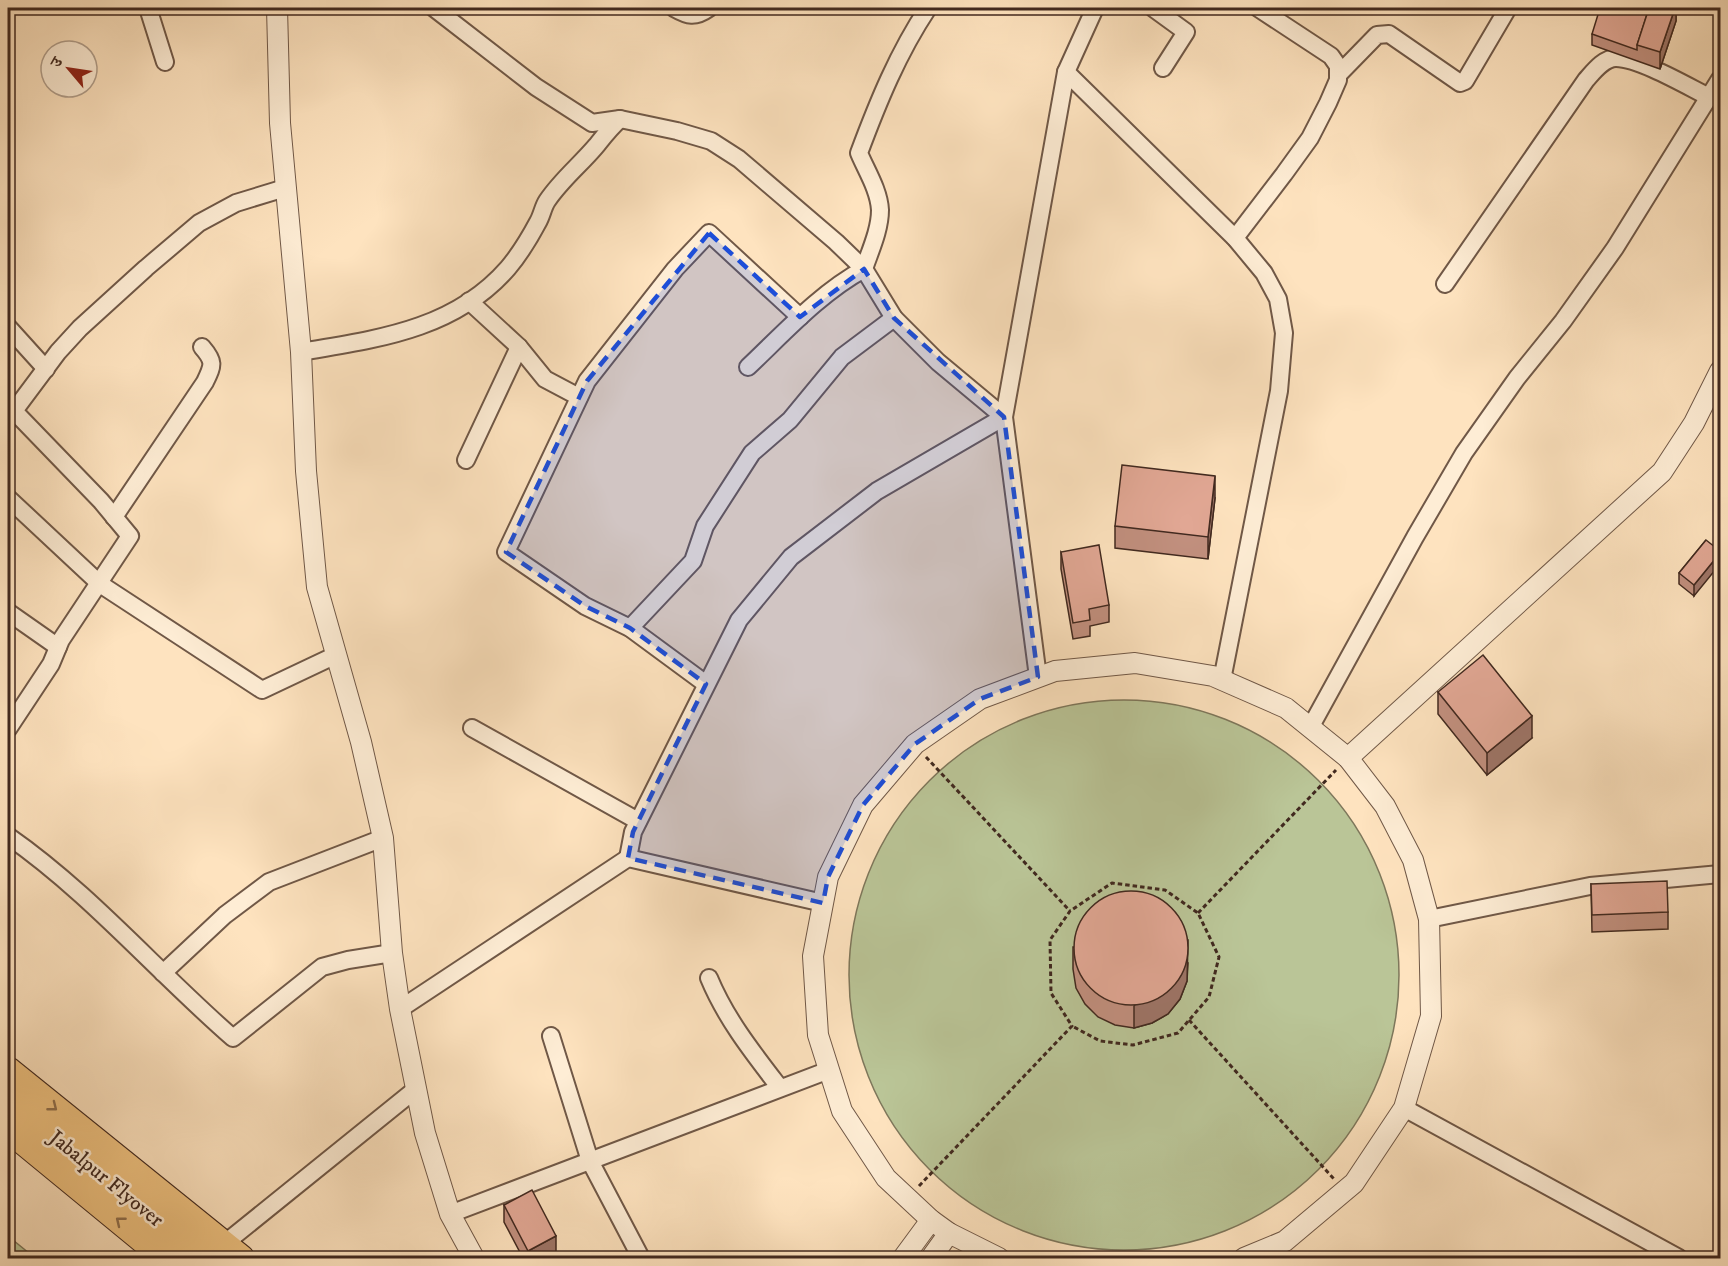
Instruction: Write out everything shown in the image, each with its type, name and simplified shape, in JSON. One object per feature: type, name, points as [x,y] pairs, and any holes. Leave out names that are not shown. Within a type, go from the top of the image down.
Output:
[{"type":"main road","points":[[8,1071],[233,1251]]},
{"type":"main road","name":"Jabalpur Flyover","points":[[8,1100],[203,1258]]},
{"type":"main road","points":[[8,1130],[165,1258]]},
{"type":"street","points":[[148,8],[165,62]]},
{"type":"street","points":[[277,8],[280,123],[302,352],[306,471],[317,587],[361,742],[384,838],[392,953],[400,1009],[425,1133],[450,1214],[474,1258]]},
{"type":"street","points":[[434,8],[536,87],[592,123],[620,119],[677,131],[711,141],[739,159],[864,269],[894,318],[938,362],[1004,417]]},
{"type":"street","points":[[674,8],[687,15],[698,15],[709,8]]},
{"type":"street","points":[[748,367],[801,317],[850,277],[864,269],[874,241],[880,210],[876,191],[859,153],[908,38],[928,8]]},
{"type":"street","points":[[1038,677],[1004,417],[1066,72],[1095,8]]},
{"type":"street","points":[[1153,8],[1186,32],[1163,68]]},
{"type":"street","points":[[1235,238],[1310,138],[1338,80],[1338,66],[1331,56],[1258,8]]},
{"type":"street","points":[[1338,75],[1377,35],[1382,33],[1389,34],[1460,82],[1465,81],[1508,8]]},
{"type":"street","points":[[1445,284],[1586,80],[1601,64],[1615,57],[1646,66],[1709,97]]},
{"type":"street","points":[[1066,72],[1235,238],[1264,273],[1278,299],[1284,333],[1279,391],[1222,680]]},
{"type":"street","points":[[1310,728],[1464,453],[1516,378],[1563,321],[1615,248],[1720,79]]},
{"type":"street","points":[[302,352],[410,331],[448,314],[469,301],[509,267],[538,221],[546,203],[596,146],[606,131],[620,119]]},
{"type":"street","points":[[8,729],[13,710],[51,664],[58,647],[130,536],[114,517],[11,416],[80,328],[199,223],[236,203],[285,188]]},
{"type":"street","points":[[706,684],[630,628],[585,606],[506,552],[587,381],[675,269],[709,233],[801,317]]},
{"type":"street","points":[[469,301],[519,347],[545,379],[579,397]]},
{"type":"street","points":[[630,628],[693,561],[705,526],[752,453],[790,420],[842,357],[894,318]]},
{"type":"street","points":[[8,327],[46,369]]},
{"type":"street","points":[[114,517],[205,382],[213,365],[211,357],[202,347]]},
{"type":"street","points":[[466,460],[519,347]]},
{"type":"street","points":[[1348,758],[1662,472],[1694,423],[1720,371]]},
{"type":"street","points":[[400,1009],[628,858],[633,832],[638,821],[739,620],[791,557],[877,491],[1004,417]]},
{"type":"street","points":[[8,498],[100,584],[262,690],[336,655]]},
{"type":"street","points":[[8,612],[58,647]]},
{"type":"street","points":[[999,1258],[950,1233],[931,1220],[886,1178],[842,1111],[818,1035],[813,956],[828,877],[863,805],[915,744],[980,699],[1038,677],[1055,671],[1135,663],[1213,676],[1286,708],[1348,758],[1385,806],[1413,860],[1429,919],[1431,1016],[1404,1108],[1354,1183],[1285,1241],[1257,1256]]},
{"type":"street","points":[[472,728],[638,821]]},
{"type":"street","points":[[8,836],[56,874],[233,1038],[322,967],[392,953]]},
{"type":"street","points":[[163,973],[225,915],[269,882],[384,838]]},
{"type":"street","points":[[628,858],[823,903]]},
{"type":"street","points":[[1429,919],[1590,886],[1720,874]]},
{"type":"street","points":[[709,978],[718,1001],[735,1030],[780,1088]]},
{"type":"street","points":[[551,1036],[591,1161],[641,1258]]},
{"type":"street","points":[[450,1214],[829,1070]]},
{"type":"street","points":[[233,1251],[416,1089]]},
{"type":"street","points":[[1404,1108],[1679,1258]]},
{"type":"street","points":[[903,1258],[931,1220]]},
{"type":"street","points":[[931,1258],[950,1233]]},
{"type":"path","points":[[915,744],[1070,911]]},
{"type":"path","points":[[1198,913],[1348,758]]},
{"type":"path","points":[[1112,883],[1165,890],[1198,913],[1219,957],[1209,997],[1178,1033],[1133,1045],[1100,1041],[1072,1026],[1051,993],[1050,940],[1070,911],[1112,883]]},
{"type":"path","points":[[1189,1020],[1345,1191]]},
{"type":"path","points":[[908,1198],[1072,1026]]},
{"type":"highlighted area","points":[[709,233],[800,317],[864,269],[894,318],[1004,417],[1038,677],[980,699],[915,744],[863,805],[828,877],[823,903],[628,858],[633,832],[706,684],[630,628],[585,606],[506,552],[587,381]]},
{"type":"green space","points":[[1124,700],[1178,706],[1229,721],[1277,747],[1318,781],[1352,822],[1378,870],[1393,921],[1399,975],[1393,1029],[1378,1080],[1352,1128],[1318,1169],[1277,1203],[1229,1229],[1178,1244],[1124,1250],[1070,1244],[1019,1229],[971,1203],[930,1169],[896,1128],[870,1080],[855,1029],[849,975],[855,921],[870,870],[896,822],[930,781],[971,747],[1019,721],[1070,706]]},
{"type":"green space","points":[[8,1236],[35,1258],[8,1258]]},
{"type":"building","points":[[1600,8],[1649,8],[1637,50],[1592,34]]},
{"type":"building","points":[[1649,8],[1675,8],[1660,52],[1637,45]]},
{"type":"building","points":[[1122,465],[1215,476],[1208,537],[1115,526]]},
{"type":"building","points":[[1706,540],[1720,553],[1694,585],[1679,573]]},
{"type":"building","points":[[1099,545],[1109,605],[1089,609],[1090,620],[1073,623],[1061,552]]},
{"type":"building","points":[[1483,655],[1532,716],[1487,753],[1438,692]]},
{"type":"building","points":[[1667,881],[1668,912],[1592,915],[1591,884]]},
{"type":"building","points":[[1131,891],[1153,895],[1171,908],[1184,926],[1188,948],[1184,970],[1171,988],[1153,1001],[1131,1005],[1109,1001],[1091,988],[1078,970],[1074,948],[1078,926],[1091,908],[1109,895]]},
{"type":"building","points":[[532,1190],[556,1236],[528,1251],[504,1205]]}]
